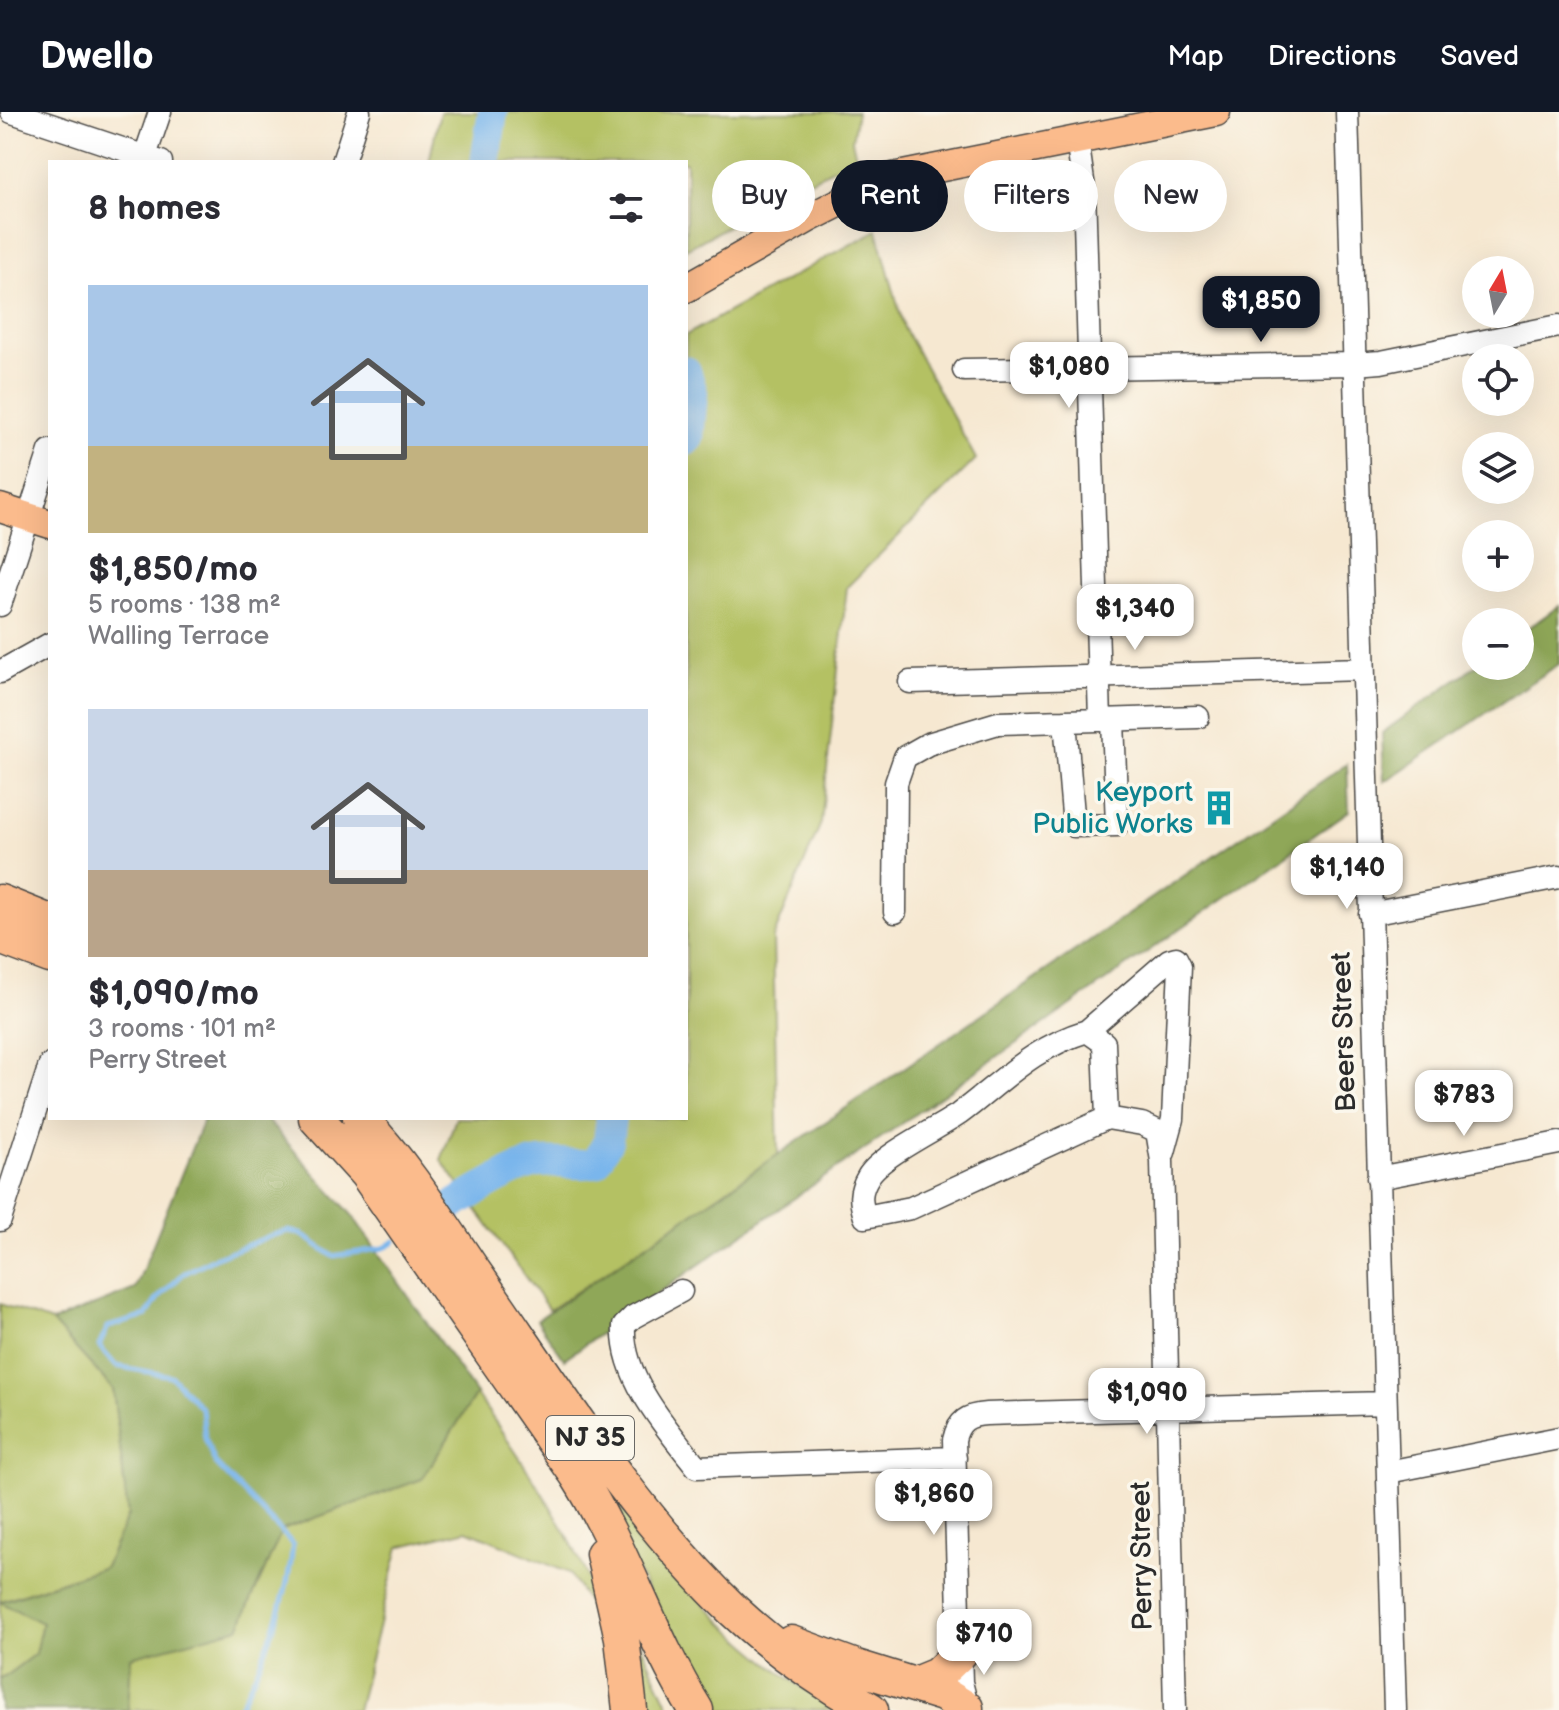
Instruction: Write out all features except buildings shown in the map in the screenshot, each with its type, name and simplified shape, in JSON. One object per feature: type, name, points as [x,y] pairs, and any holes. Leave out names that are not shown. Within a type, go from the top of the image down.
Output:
[{"type":"highway","points":[[0,902],[48,921]]},
{"type":"highway","points":[[0,937],[48,955]]},
{"type":"highway","name":"NJ 35","points":[[318,1120],[366,1173],[592,1499],[621,1554],[661,1646],[696,1710]]},
{"type":"highway","name":"NJ 35","points":[[362,1120],[416,1188],[616,1473],[691,1566],[756,1630],[803,1667],[871,1710]]},
{"type":"highway","points":[[592,1499],[622,1638],[630,1710]]},
{"type":"highway","points":[[756,1630],[856,1667],[943,1694],[967,1709]]},
{"type":"highway","points":[[915,1684],[937,1675],[960,1653]]},
{"type":"main road","points":[[688,287],[807,219],[888,178],[1216,112]]},
{"type":"main road","points":[[0,508],[39,521]]},
{"type":"street","points":[[12,112],[150,160],[160,112]]},
{"type":"street","points":[[344,160],[359,112]]},
{"type":"street","name":"Beers Street","points":[[1347,112],[1395,1710]]},
{"type":"street","points":[[1065,721],[1074,826],[1117,825],[1098,676],[1084,188],[1077,139]]},
{"type":"street","points":[[964,370],[1354,364],[1381,362],[1559,326]]},
{"type":"street","points":[[0,605],[39,521],[48,464]]},
{"type":"street","points":[[0,672],[48,648]]},
{"type":"street","points":[[910,682],[1362,669]]},
{"type":"street","points":[[895,912],[896,783],[905,757],[928,744],[998,723],[1198,717]]},
{"type":"street","points":[[1370,914],[1559,877]]},
{"type":"street","points":[[1176,958],[1180,966],[1173,1119],[1162,1161],[1157,1131],[1142,1124],[1107,1118],[911,1208],[865,1217],[859,1198],[869,1174],[900,1150],[958,1114],[997,1081],[1059,1040],[1087,1031],[1169,960],[1176,958]]},
{"type":"street","points":[[1087,1031],[1104,1043],[1107,1118]]},
{"type":"street","points":[[0,1220],[11,1150],[48,1069]]},
{"type":"street","points":[[1378,1178],[1559,1143]]},
{"type":"street","name":"Perry Street","points":[[1162,1161],[1175,1710]]},
{"type":"street","points":[[681,1291],[633,1317],[624,1326],[623,1335],[633,1371],[654,1412],[697,1467],[955,1458]]},
{"type":"street","points":[[967,1709],[960,1653],[955,1458],[957,1428],[965,1419],[978,1414],[1385,1403]]},
{"type":"street","points":[[1388,1472],[1559,1438]]},
{"type":"green space","points":[[440,112],[857,112],[852,141],[856,156],[849,160],[831,160],[831,170],[815,178],[815,160],[712,160],[712,232],[717,232],[688,248],[688,160],[429,160]]},
{"type":"green space","points":[[878,232],[904,328],[976,459],[847,587],[821,823],[773,938],[778,1158],[549,1310],[441,1160],[455,1120],[688,1120],[688,334]]},
{"type":"green space","points":[[1559,606],[1559,664],[1384,782],[1382,733],[1462,675],[1462,680],[1534,680],[1534,624]]},
{"type":"green space","points":[[1347,764],[1349,811],[564,1359],[537,1320]]},
{"type":"green space","points":[[203,1120],[267,1120],[352,1215],[476,1394],[422,1479],[282,1530],[239,1628],[131,1657],[128,1710],[0,1710],[0,1680],[35,1654],[42,1623],[0,1602],[105,1567],[128,1515],[113,1389],[52,1322],[135,1289]]},
{"type":"green space","points":[[0,1304],[52,1322],[113,1389],[128,1515],[105,1567],[1,1601],[42,1623],[35,1654],[0,1680]]},
{"type":"green space","points":[[476,1394],[534,1480],[570,1541],[599,1605],[609,1637],[569,1573],[467,1530],[399,1547],[357,1710],[128,1710],[131,1656],[239,1628],[282,1530],[422,1479]]},
{"type":"green space","points":[[575,1449],[663,1558],[727,1627],[800,1686],[840,1710],[709,1710]]},
{"type":"green space","points":[[639,1641],[671,1710],[644,1710]]},
{"type":"waterway","points":[[485,160],[493,112]]},
{"type":"waterway","points":[[688,377],[693,393],[688,438]]},
{"type":"waterway","points":[[449,1208],[523,1167],[548,1162],[595,1163],[608,1141],[611,1120]]},
{"type":"waterway","points":[[238,1710],[280,1608],[293,1544],[215,1463],[205,1438],[202,1409],[171,1376],[116,1366],[99,1346],[108,1327],[146,1316],[158,1298],[183,1274],[273,1235],[288,1231],[301,1234],[333,1256],[384,1248],[395,1241]]},
{"type":"place","name":"Keyport Public Works","points":[[1219,808]]}]
